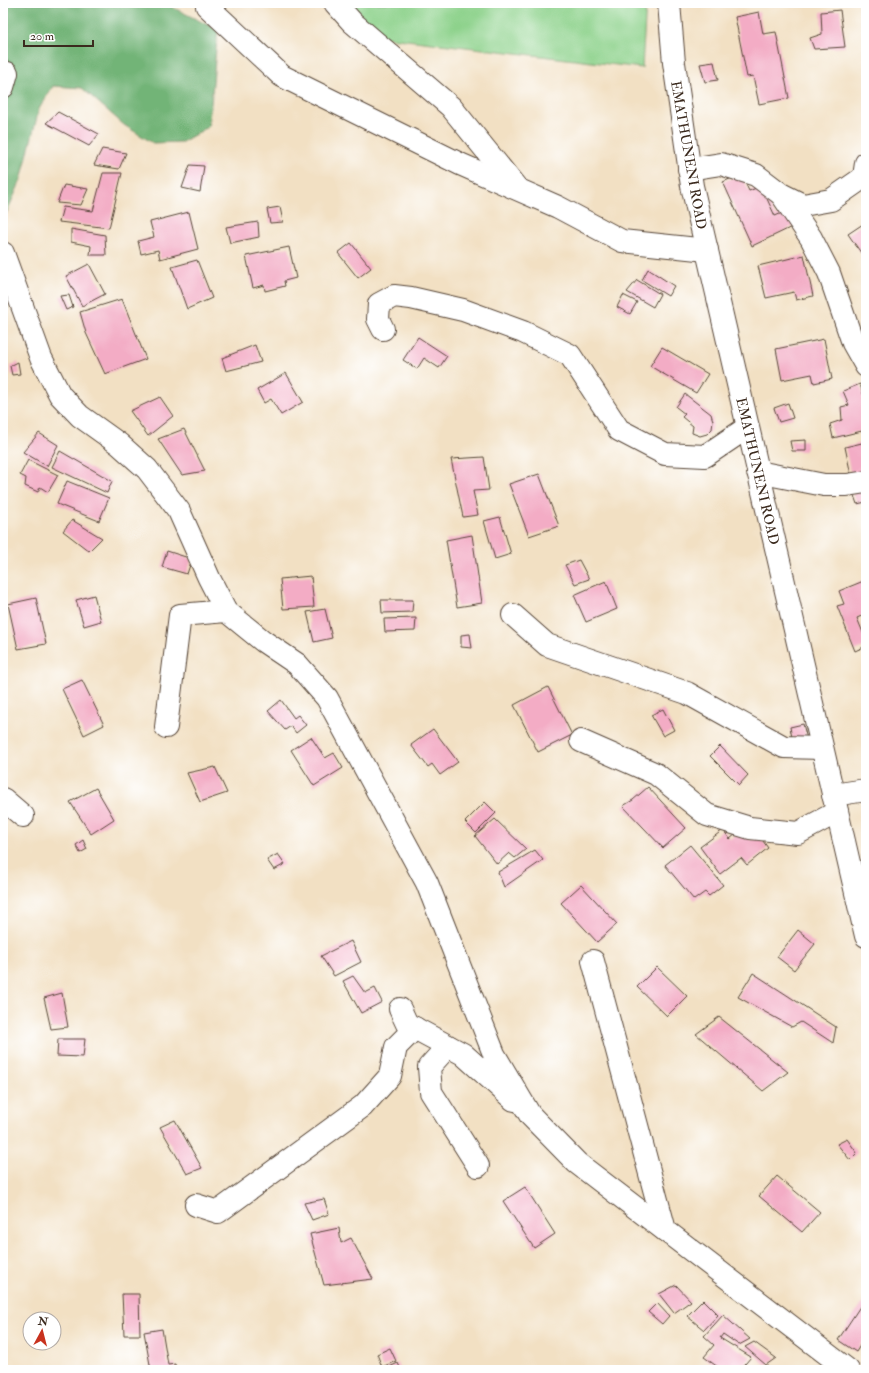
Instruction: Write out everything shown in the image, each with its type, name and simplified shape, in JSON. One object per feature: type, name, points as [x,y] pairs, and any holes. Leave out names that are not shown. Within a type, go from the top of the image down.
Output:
[{"type":"street","points":[[335,3],[352,22],[451,107],[517,188]]},
{"type":"street","name":"EMATHUNENI ROAD","points":[[669,3],[674,63],[692,186],[866,936]]},
{"type":"street","points":[[207,6],[282,76],[460,164],[558,207],[622,241],[707,250]]},
{"type":"street","points":[[3,72],[7,73],[3,87]]},
{"type":"street","points":[[689,169],[721,164],[756,175],[781,194],[803,205],[831,200],[864,177],[866,163]]},
{"type":"street","points":[[781,194],[811,238],[825,266],[853,343],[866,366]]},
{"type":"street","points":[[3,254],[41,358],[60,395],[80,416],[120,444],[147,469],[178,511],[226,611],[263,641],[297,664],[327,698],[428,884],[494,1054],[530,1114]]},
{"type":"street","points":[[383,329],[378,319],[379,304],[394,296],[411,298],[463,310],[523,332],[570,355],[619,430],[664,454],[705,456],[748,428]]},
{"type":"street","points":[[758,472],[824,485],[847,485],[866,482]]},
{"type":"street","points":[[166,727],[180,615],[226,611]]},
{"type":"street","points":[[513,615],[547,645],[687,693],[784,747],[822,748]]},
{"type":"street","points":[[581,741],[656,774],[707,815],[750,828],[798,833],[835,803],[866,790]]},
{"type":"street","points":[[3,799],[23,816]]},
{"type":"street","points":[[593,961],[665,1230]]},
{"type":"street","points":[[400,1009],[407,1024],[463,1054],[530,1114],[578,1163],[848,1370]]},
{"type":"street","points":[[196,1205],[218,1212],[362,1106],[390,1076],[396,1047],[415,1028]]},
{"type":"street","points":[[448,1046],[429,1067],[431,1092],[478,1166]]},
{"type":"green space","points":[[3,3],[164,3],[218,30],[208,127],[182,142],[153,143],[124,125],[82,88],[53,86],[39,109],[21,180],[6,214],[3,214]]},
{"type":"green space","points":[[332,3],[646,3],[642,68],[356,34]]},
{"type":"building","points":[[840,10],[845,47],[814,49],[810,38],[822,34],[821,12]]},
{"type":"building","points":[[759,12],[763,34],[776,32],[789,98],[759,104],[753,76],[747,77],[735,17]]},
{"type":"building","points":[[714,62],[718,80],[705,82],[700,64]]},
{"type":"building","points":[[58,112],[99,134],[89,146],[46,123]]},
{"type":"building","points":[[102,149],[126,153],[119,169],[94,165]]},
{"type":"building","points":[[190,165],[204,166],[200,192],[182,188]]},
{"type":"building","points":[[103,173],[122,173],[109,228],[59,222],[63,207],[93,211]]},
{"type":"building","points":[[741,174],[749,191],[761,186],[775,216],[787,211],[794,226],[752,246],[723,182]]},
{"type":"building","points":[[64,185],[88,189],[81,205],[57,203]]},
{"type":"building","points":[[280,207],[283,222],[270,223],[267,209]]},
{"type":"building","points":[[189,212],[198,249],[160,259],[158,250],[141,254],[138,241],[154,237],[150,222]]},
{"type":"building","points":[[258,222],[259,237],[230,243],[226,227]]},
{"type":"building","points":[[863,224],[866,229],[866,260],[848,234]]},
{"type":"building","points":[[71,229],[105,235],[106,255],[90,255],[91,246],[71,242]]},
{"type":"building","points":[[351,243],[371,268],[358,278],[338,253]]},
{"type":"building","points":[[289,247],[296,278],[284,281],[285,286],[265,291],[264,285],[253,288],[246,256]]},
{"type":"building","points":[[804,255],[813,296],[796,300],[794,292],[766,298],[758,266]]},
{"type":"building","points":[[197,260],[212,298],[187,309],[172,267]]},
{"type":"building","points":[[89,264],[105,294],[82,306],[66,276]]},
{"type":"building","points":[[648,269],[674,286],[668,296],[642,280]]},
{"type":"building","points":[[637,280],[660,294],[653,307],[627,292]]},
{"type":"building","points":[[69,295],[73,307],[66,310],[60,296]]},
{"type":"building","points":[[623,295],[637,302],[630,314],[617,307]]},
{"type":"building","points":[[122,299],[146,359],[105,374],[86,333],[80,312]]},
{"type":"building","points":[[418,337],[447,356],[439,368],[424,358],[417,369],[403,360]]},
{"type":"building","points":[[824,339],[832,379],[814,383],[812,374],[782,380],[776,349]]},
{"type":"building","points":[[255,345],[261,362],[226,371],[222,358]]},
{"type":"building","points":[[662,347],[708,374],[696,393],[650,366]]},
{"type":"building","points":[[18,362],[20,374],[12,375],[10,366]]},
{"type":"building","points":[[286,373],[303,402],[281,415],[271,399],[264,403],[257,390]]},
{"type":"building","points":[[860,384],[866,403],[866,430],[833,438],[830,424],[842,420],[841,407],[849,405],[843,391]]},
{"type":"building","points":[[685,394],[711,414],[713,421],[712,429],[707,434],[700,436],[692,433],[693,426],[682,417],[685,414],[676,407]]},
{"type":"building","points":[[160,397],[173,416],[148,436],[130,411]]},
{"type":"building","points":[[788,403],[793,418],[779,422],[774,408]]},
{"type":"building","points":[[184,429],[205,471],[182,475],[158,439]]},
{"type":"building","points":[[39,433],[58,445],[47,466],[23,452]]},
{"type":"building","points":[[806,440],[806,451],[792,451],[790,441]]},
{"type":"building","points":[[866,442],[866,471],[851,475],[845,447]]},
{"type":"building","points":[[60,451],[112,481],[107,493],[52,467]]},
{"type":"building","points":[[484,457],[489,490],[473,491],[478,515],[463,517],[451,459]]},
{"type":"building","points":[[28,460],[58,475],[48,492],[40,487],[38,492],[25,486],[26,478],[20,475]]},
{"type":"building","points":[[539,474],[559,526],[529,536],[509,484]]},
{"type":"building","points":[[67,481],[109,498],[99,521],[57,504]]},
{"type":"building","points":[[866,490],[866,502],[857,504],[853,493]]},
{"type":"building","points":[[500,517],[511,554],[495,559],[484,521]]},
{"type":"building","points":[[72,520],[102,538],[89,551],[63,531]]},
{"type":"building","points":[[472,535],[482,603],[457,607],[446,540]]},
{"type":"building","points":[[167,551],[192,559],[187,574],[162,567]]},
{"type":"building","points":[[579,560],[589,579],[575,584],[565,565]]},
{"type":"building","points":[[311,576],[314,607],[283,609],[280,579]]},
{"type":"building","points":[[866,580],[866,614],[857,618],[866,640],[866,646],[855,651],[837,606],[844,604],[839,591]]},
{"type":"building","points":[[606,581],[617,609],[586,622],[574,595]]},
{"type":"building","points":[[94,595],[101,621],[84,626],[76,600]]},
{"type":"building","points":[[36,598],[46,644],[18,649],[8,604]]},
{"type":"building","points":[[381,600],[413,600],[412,612],[382,613]]},
{"type":"building","points":[[325,609],[332,638],[314,642],[307,612]]},
{"type":"building","points":[[416,618],[415,631],[385,632],[384,619]]},
{"type":"building","points":[[470,634],[472,648],[461,647],[461,635]]},
{"type":"building","points":[[82,680],[104,725],[84,735],[62,689]]},
{"type":"building","points":[[548,687],[572,735],[538,752],[514,705]]},
{"type":"building","points":[[281,700],[294,718],[298,715],[306,725],[296,733],[291,726],[285,730],[268,711]]},
{"type":"building","points":[[663,709],[674,730],[663,736],[651,715]]},
{"type":"building","points":[[803,724],[807,739],[792,738],[790,727]]},
{"type":"building","points":[[433,729],[458,762],[440,775],[432,764],[428,767],[411,745]]},
{"type":"building","points":[[311,737],[325,758],[334,753],[343,768],[314,786],[291,750]]},
{"type":"building","points":[[720,746],[748,775],[739,785],[710,756]]},
{"type":"building","points":[[215,767],[227,793],[200,802],[187,773]]},
{"type":"building","points":[[648,787],[686,828],[663,848],[623,806],[633,800]]},
{"type":"building","points":[[96,788],[114,819],[91,834],[70,802]]},
{"type":"building","points":[[485,802],[496,813],[476,833],[465,822]]},
{"type":"building","points":[[495,819],[526,849],[515,858],[509,853],[497,864],[475,836]]},
{"type":"building","points":[[742,829],[751,840],[758,834],[768,848],[747,865],[741,858],[720,874],[700,847],[723,830],[730,839]]},
{"type":"building","points":[[83,840],[87,849],[80,853],[76,845]]},
{"type":"building","points":[[690,845],[723,885],[709,896],[705,892],[694,900],[665,865]]},
{"type":"building","points":[[535,850],[543,860],[504,887],[498,872]]},
{"type":"building","points":[[278,854],[285,864],[274,870],[267,860]]},
{"type":"building","points":[[581,885],[617,924],[597,942],[561,903]]},
{"type":"building","points":[[798,930],[815,944],[794,970],[777,957]]},
{"type":"building","points":[[351,941],[361,962],[334,976],[321,956]]},
{"type":"building","points":[[657,967],[687,996],[667,1016],[637,987]]},
{"type":"building","points":[[753,973],[836,1027],[833,1043],[801,1022],[792,1027],[738,997]]},
{"type":"building","points":[[353,976],[365,993],[375,988],[382,1002],[361,1013],[343,981]]},
{"type":"building","points":[[62,993],[68,1027],[51,1029],[44,998]]},
{"type":"building","points":[[719,1017],[788,1072],[763,1091],[696,1034]]},
{"type":"building","points":[[58,1039],[85,1039],[83,1057],[57,1056]]},
{"type":"building","points":[[175,1120],[202,1168],[187,1174],[160,1127]]},
{"type":"building","points":[[847,1139],[857,1153],[850,1160],[837,1144]]},
{"type":"building","points":[[777,1176],[820,1212],[802,1232],[759,1196]]},
{"type":"building","points":[[525,1187],[555,1234],[534,1248],[503,1201]]},
{"type":"building","points":[[324,1199],[329,1214],[312,1220],[304,1203]]},
{"type":"building","points":[[339,1228],[341,1243],[351,1238],[373,1279],[324,1285],[310,1234]]},
{"type":"building","points":[[676,1285],[691,1301],[674,1313],[659,1294]]},
{"type":"building","points":[[122,1294],[139,1294],[140,1335],[124,1335]]},
{"type":"building","points":[[703,1300],[718,1315],[704,1330],[687,1316]]},
{"type":"building","points":[[863,1302],[866,1304],[866,1336],[856,1352],[838,1340]]},
{"type":"building","points":[[657,1303],[669,1316],[662,1324],[648,1312]]},
{"type":"building","points":[[723,1315],[750,1339],[739,1345],[723,1334],[720,1338],[751,1357],[740,1370],[722,1370],[704,1357],[714,1345],[704,1336]]},
{"type":"building","points":[[162,1329],[168,1365],[175,1364],[176,1370],[151,1370],[144,1332]]},
{"type":"building","points":[[754,1342],[776,1358],[766,1365],[745,1347]]},
{"type":"building","points":[[390,1348],[396,1361],[382,1367],[377,1354]]},
{"type":"building","points":[[398,1363],[401,1370],[385,1370],[385,1369]]}]
